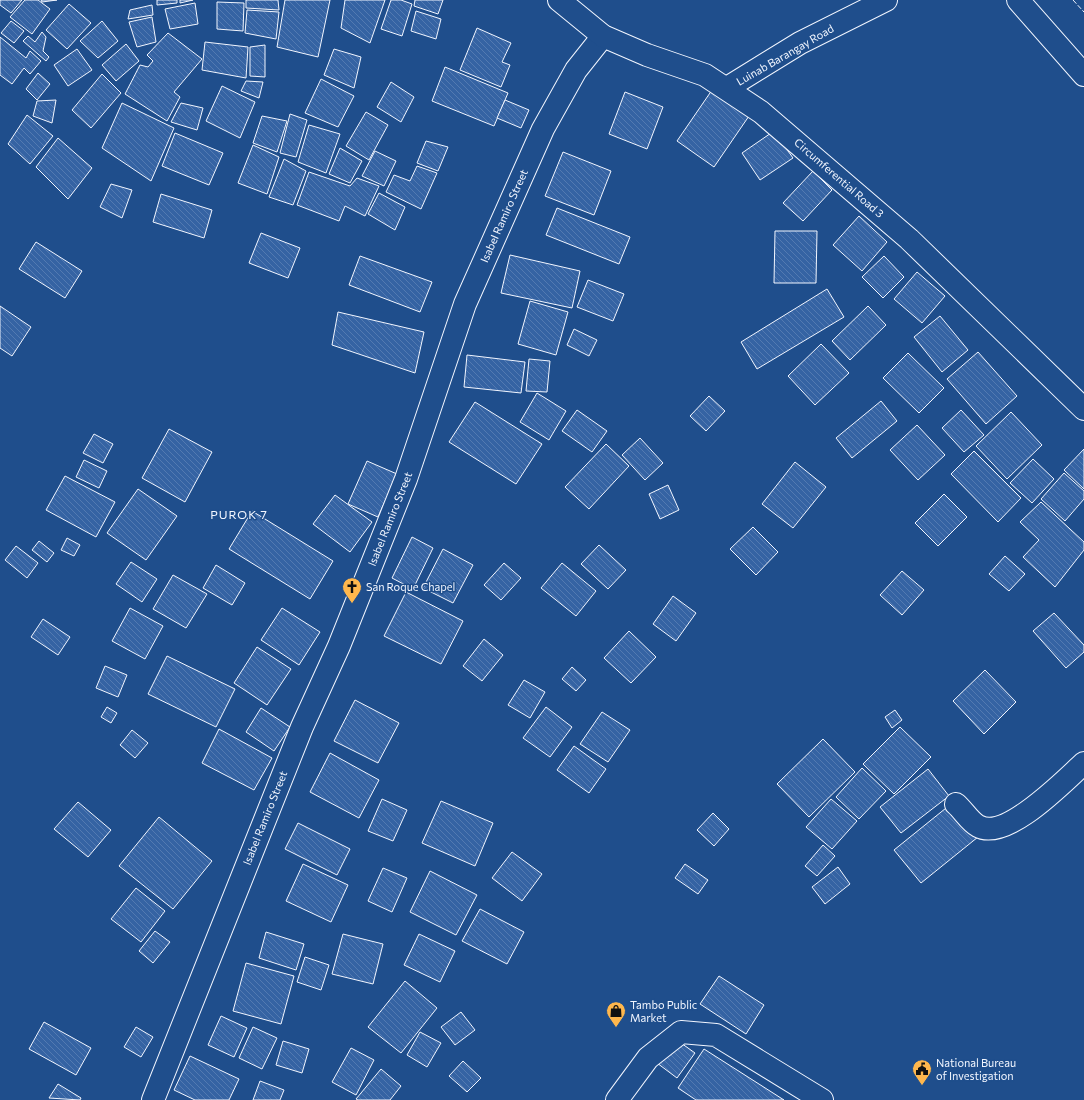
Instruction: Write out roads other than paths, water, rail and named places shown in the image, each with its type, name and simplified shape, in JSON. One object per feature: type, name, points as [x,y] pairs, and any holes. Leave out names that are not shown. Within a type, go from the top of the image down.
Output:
[{"type":"street","name":"Circumferential Road 3","points":[[559,0],[603,36],[647,55],[705,75],[727,88],[787,133],[909,239],[1084,409]]},
{"type":"street","name":"Luinab Barangay Road","points":[[727,88],[800,44],[886,0]]},
{"type":"street","points":[[1018,0],[1084,75]]},
{"type":"street","name":"Isabel Ramiro Street","points":[[153,1100],[302,727],[339,646],[406,479],[465,304],[542,129],[576,70],[603,36]]},
{"type":"street","points":[[956,804],[977,826],[989,829],[1008,823],[1030,811],[1084,763]]},
{"type":"street","points":[[617,1100],[648,1058],[681,1032],[716,1035],[822,1100]]},
{"type":"place","name":"San Roque Chapel","points":[[352,604]]},
{"type":"place","name":"Tambo Public Market","points":[[616,1028]]},
{"type":"place","name":"National Bureau of Investigation","points":[[922,1086]]},
{"type":"district","name":"PUROK 7","points":[[239,515]]}]
